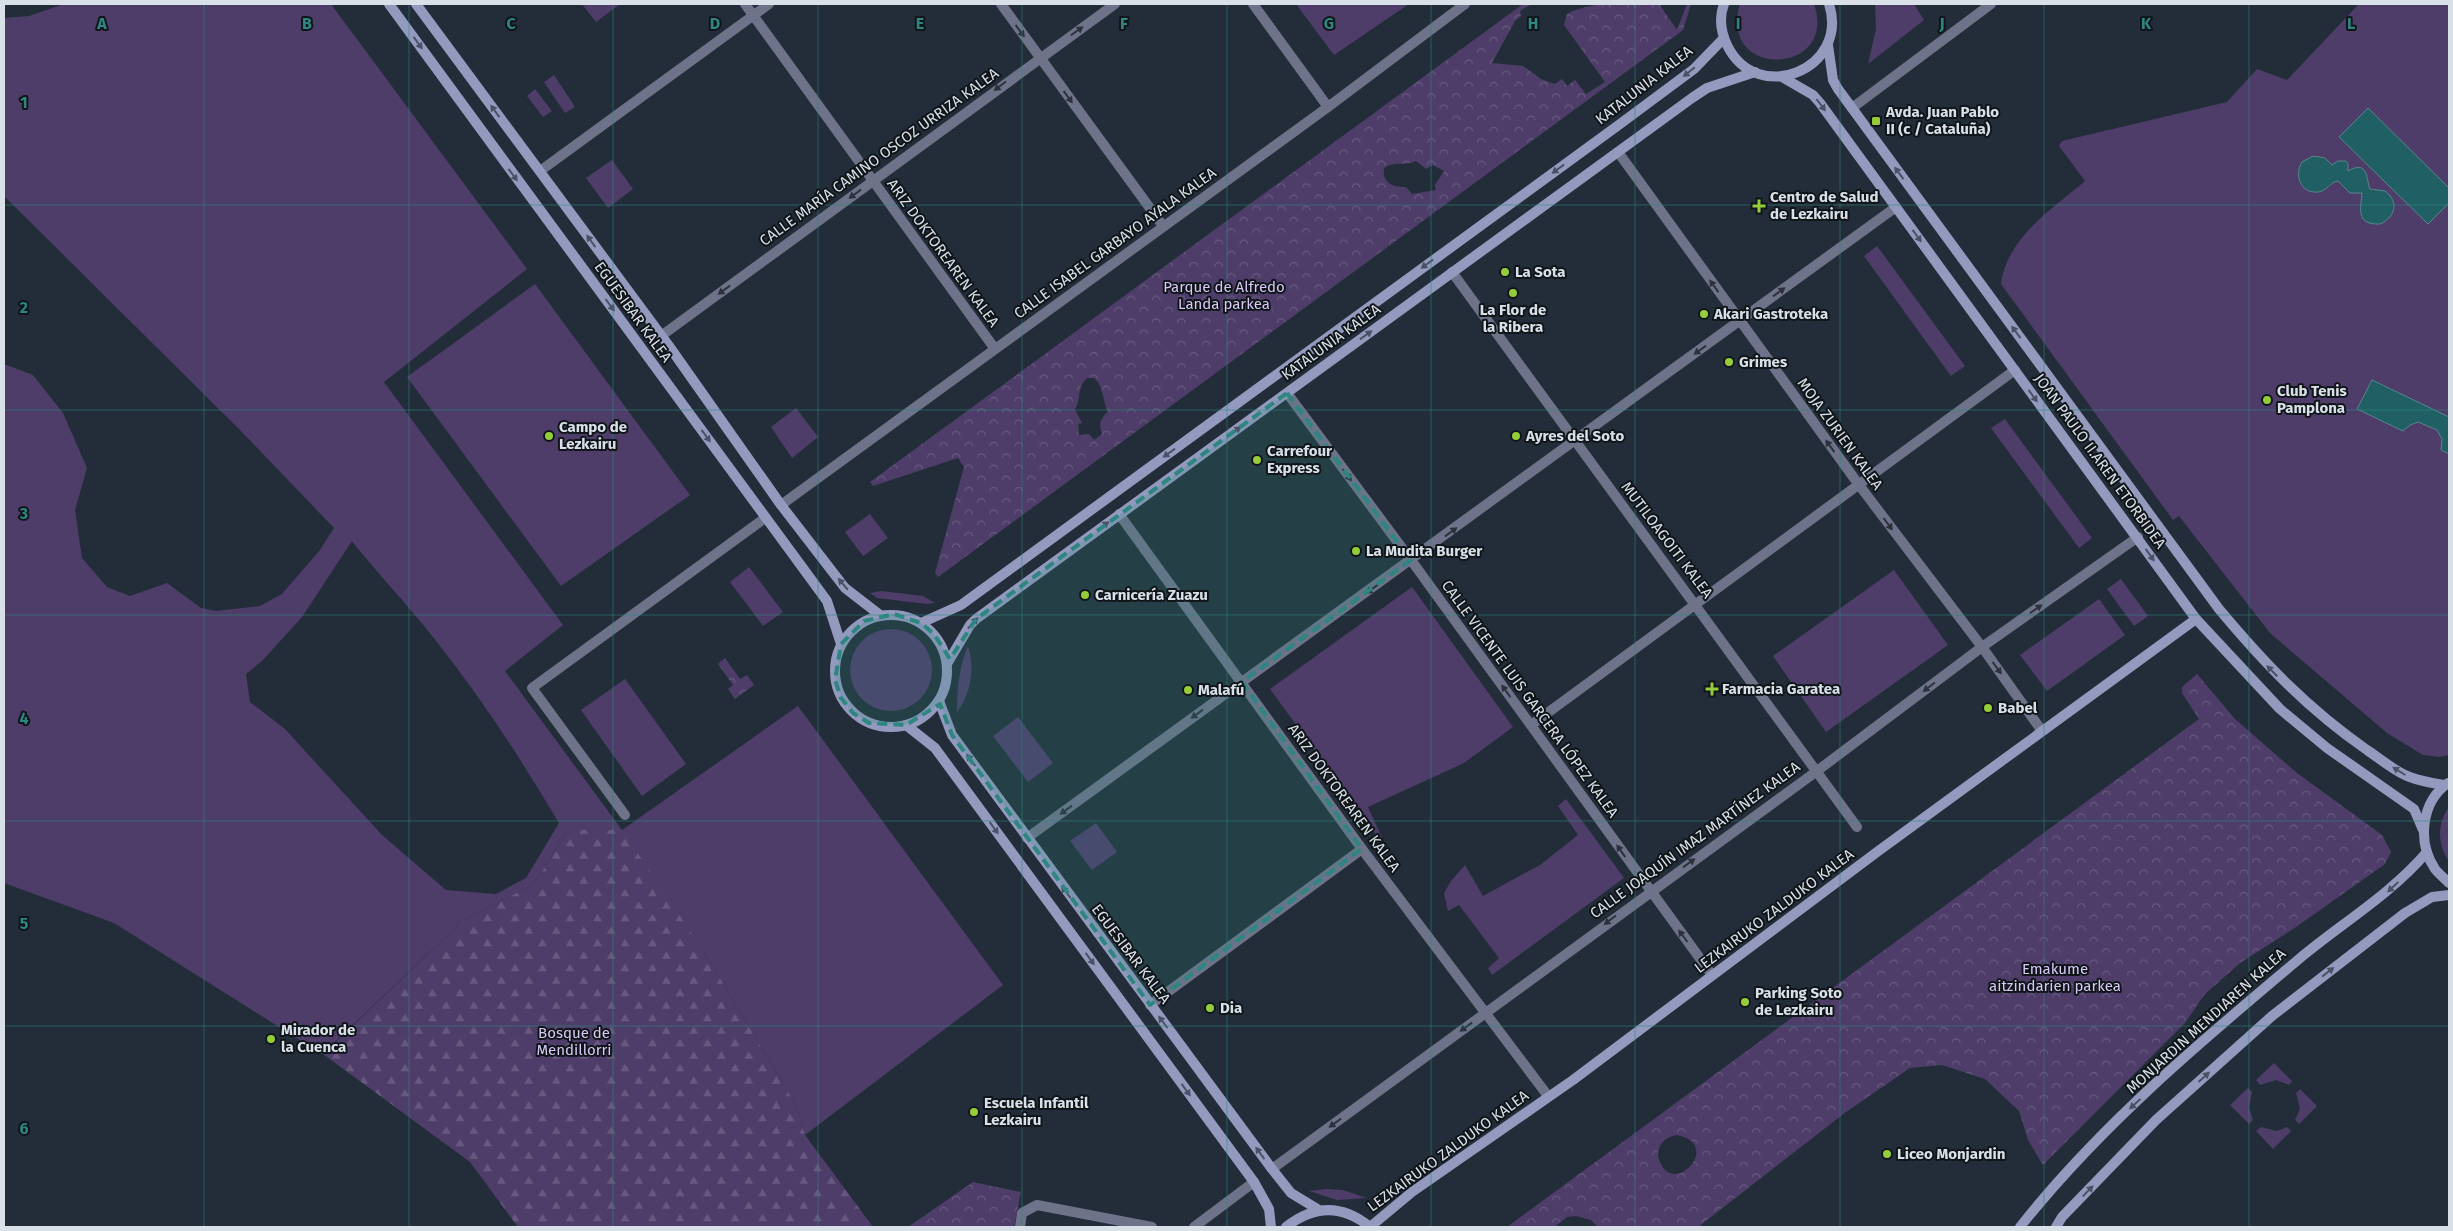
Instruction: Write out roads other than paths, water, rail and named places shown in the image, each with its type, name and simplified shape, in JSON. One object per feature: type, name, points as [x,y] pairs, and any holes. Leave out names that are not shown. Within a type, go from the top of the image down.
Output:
[{"type":"street","name":"EGUESIBAR KALEA","points":[[389,4],[827,601],[841,644]]},
{"type":"street","name":"EGUESIBAR KALEA","points":[[418,4],[782,505],[845,588],[880,616]]},
{"type":"street","name":"ARIZ DOKTOREAREN KALEA","points":[[745,4],[872,182],[995,348]]},
{"type":"street","points":[[540,171],[769,4]]},
{"type":"street","points":[[1000,4],[1162,226]]},
{"type":"street","name":"CALLE MARÍA CAMINO OSCOZ URRIZA KALEA","points":[[661,336],[1039,57],[1115,4]]},
{"type":"street","points":[[1253,4],[1328,107]]},
{"type":"street","name":"CALLE ISABEL GARBAYO AYALA KALEA","points":[[782,505],[1162,226],[1328,107],[1465,4]]},
{"type":"street","points":[[1724,4],[1721,23],[1724,38],[1730,52],[1741,64],[1755,72],[1768,76],[1782,77],[1801,72],[1816,61],[1828,45],[1832,30],[1831,8],[1839,4]]},
{"type":"street","points":[[1852,108],[1991,4]]},
{"type":"street","name":"KATALUNIA KALEA","points":[[921,623],[969,599],[1620,124],[1694,69],[1724,38]]},
{"type":"street","name":"JOAN PAULO II.AREN ETORBIDEA","points":[[1828,45],[1833,80],[1852,108],[2219,608],[2260,658],[2298,697],[2357,743],[2405,775],[2424,782],[2447,784]]},
{"type":"street","name":"KATALUNIA KALEA","points":[[947,664],[976,619],[1707,88],[1755,72]]},
{"type":"street","name":"JOAN PAULO II.AREN ETORBIDEA","points":[[1782,77],[1813,95],[2138,537],[2196,619],[2280,709],[2327,748],[2414,809],[2424,832]]},
{"type":"street","name":"MOJA ZURIEN KALEA","points":[[1618,152],[1859,485],[1982,647],[2042,731]]},
{"type":"street","points":[[1027,838],[1896,207]]},
{"type":"street","name":"MUTILOAGOITI KALEA","points":[[1452,272],[1858,826]]},
{"type":"street","points":[[1531,725],[2014,370]]},
{"type":"street","name":"CALLE VICENTE LUIS GARCERA LÓPEZ KALEA","points":[[1287,394],[1411,560],[1712,975]]},
{"type":"street","name":"ARIZ DOKTOREAREN KALEA","points":[[1120,514],[1362,849],[1548,1096]]},
{"type":"street","points":[[625,815],[532,688],[765,518]]},
{"type":"street","name":"CALLE JOAQUÍN IMAZ MARTÍNEZ KALEA","points":[[1272,1169],[1650,891],[1817,771],[1982,647],[2138,537]]},
{"type":"street","points":[[894,614],[908,617],[921,623],[934,634],[943,648],[947,664],[946,683],[939,701],[930,712],[906,725],[887,727],[869,722],[853,712],[841,698],[835,680],[835,662],[841,644],[851,631],[864,621],[880,616],[894,614]]},
{"type":"street","name":"LEZKAIRUKO ZALDUKO KALEA","points":[[1370,1227],[1412,1192],[1548,1096],[2196,619]]},
{"type":"street","name":"EGUESIBAR KALEA","points":[[939,701],[952,735],[1272,1169],[1291,1193],[1319,1210]]},
{"type":"street","points":[[906,725],[935,748],[1254,1182],[1269,1209],[1271,1227]]},
{"type":"street","points":[[2447,784],[2430,805],[2424,832],[2427,852],[2436,870],[2449,883]]},
{"type":"street","points":[[1150,1005],[1362,849]]},
{"type":"street","name":"MONJARDIN MENDIAREN KALEA","points":[[2020,1227],[2095,1141],[2205,1038],[2322,940],[2389,891],[2427,852]]},
{"type":"street","points":[[2056,1227],[2062,1217],[2156,1120],[2272,1016],[2405,913],[2432,897],[2449,895]]},
{"type":"street","points":[[1194,1227],[1254,1182]]},
{"type":"street","points":[[1020,1227],[1022,1213],[1037,1205],[1152,1227]]},
{"type":"street","points":[[1286,1227],[1300,1216],[1319,1210],[1337,1210],[1355,1216],[1370,1227]]},
{"type":"place","name":"Avda. Juan Pablo II (c / Cataluña)","points":[[1876,121]]},
{"type":"place","name":"Centro de Salud de Lezkairu","points":[[1759,206]]},
{"type":"place","name":"La Sota","points":[[1505,272]]},
{"type":"place","name":"La Flor de la Ribera","points":[[1513,293]]},
{"type":"place","name":"Akari Gastroteka","points":[[1704,314]]},
{"type":"place","name":"Grimes","points":[[1729,362]]},
{"type":"place","name":"Club Tenis Pamplona","points":[[2267,400]]},
{"type":"place","name":"Campo de Lezkairu","points":[[549,436]]},
{"type":"place","name":"Ayres del Soto","points":[[1516,436]]},
{"type":"place","name":"Carrefour Express","points":[[1257,460]]},
{"type":"place","name":"La Mudita Burger","points":[[1356,551]]},
{"type":"place","name":"Carnicería Zuazu","points":[[1085,595]]},
{"type":"place","name":"Farmacia Garatea","points":[[1712,689]]},
{"type":"place","name":"Malafú","points":[[1188,690]]},
{"type":"place","name":"Babel","points":[[1988,708]]},
{"type":"place","name":"Parking Soto de Lezkairu","points":[[1745,1002]]},
{"type":"place","name":"Dia","points":[[1210,1008]]},
{"type":"place","name":"Mirador de la Cuenca","points":[[271,1039]]},
{"type":"place","name":"Escuela Infantil Lezkairu","points":[[974,1112]]},
{"type":"place","name":"Liceo Monjardin","points":[[1887,1154]]},
{"type":"park label","name":"Parque de Alfredo Landa parkea","points":[[1224,296]]},
{"type":"park label","name":"Emakume aitzindarien parkea","points":[[2055,978]]},
{"type":"park label","name":"Bosque de Mendillorri","points":[[574,1042]]}]
